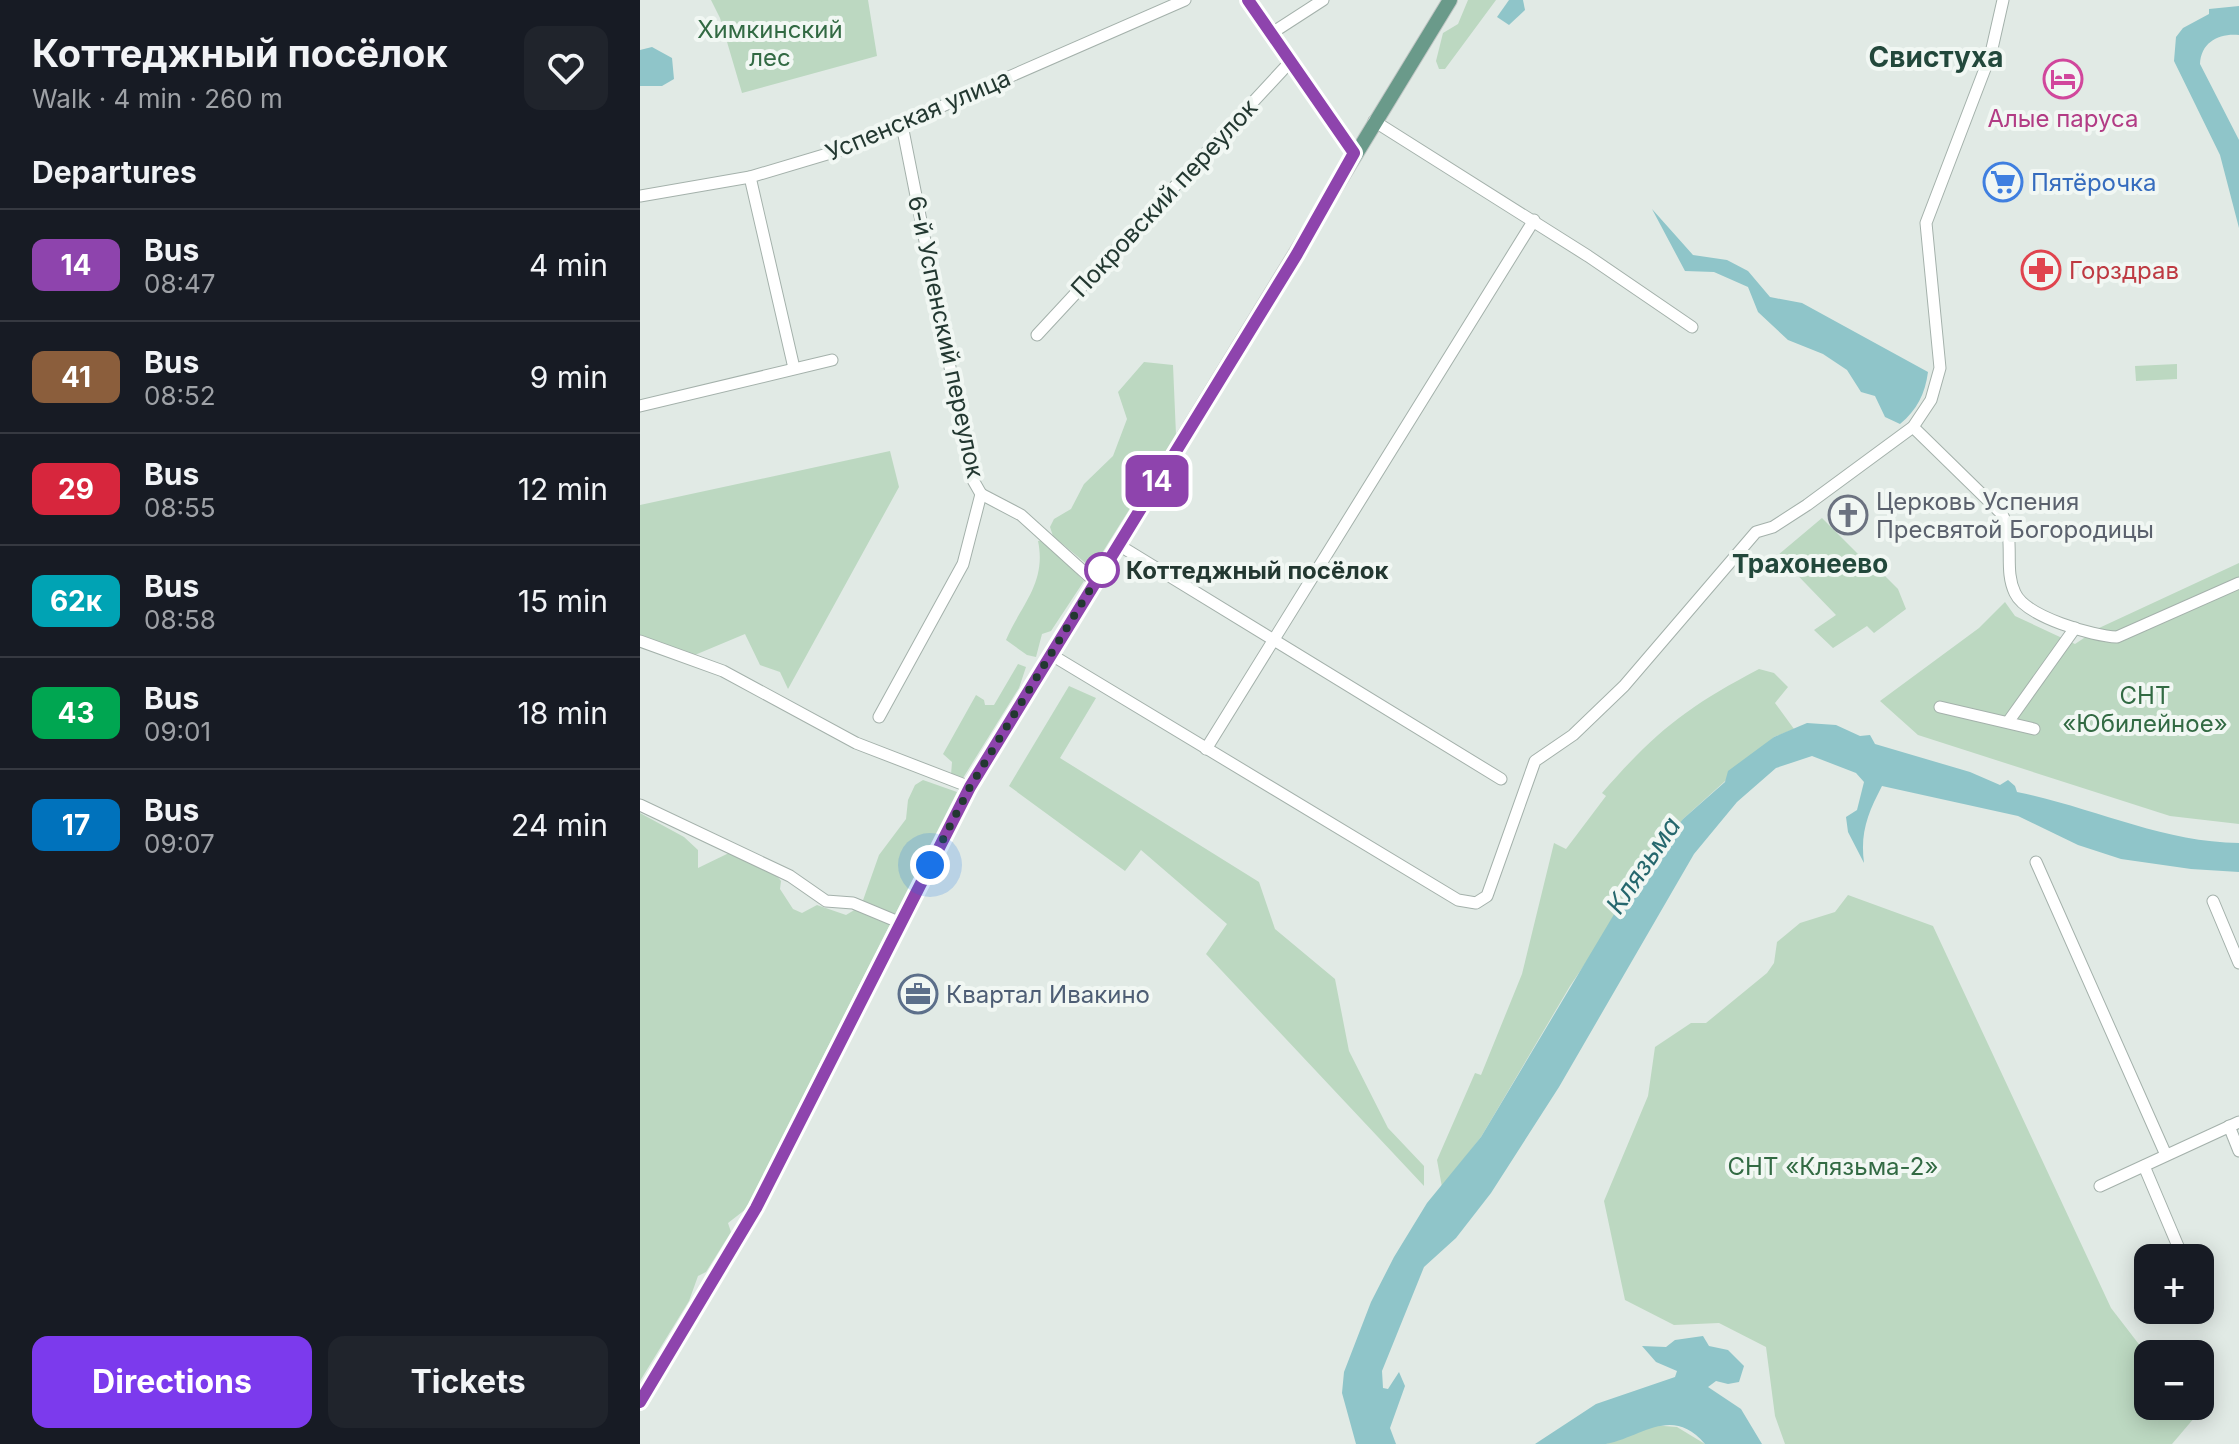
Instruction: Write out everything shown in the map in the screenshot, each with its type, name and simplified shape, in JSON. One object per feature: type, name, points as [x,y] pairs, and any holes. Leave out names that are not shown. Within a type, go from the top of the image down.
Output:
[{"type":"main road","points":[[640,1402],[756,1208],[970,787],[1450,0]]},
{"type":"street","name":"Успенская улица","points":[[640,196],[750,177],[830,154],[1185,0]]},
{"type":"street","points":[[1248,0],[1354,153]]},
{"type":"street","points":[[1272,33],[1323,0]]},
{"type":"street","points":[[1050,654],[1458,900],[1476,903],[1487,896],[1535,761],[1573,735],[1624,686],[1756,532],[1773,527],[1807,505],[1913,427],[1931,400],[1940,368],[1926,223],[1991,53],[2003,0]]},
{"type":"street","name":"Покровский переулок","points":[[1037,335],[1291,61]]},
{"type":"street","points":[[1374,121],[1534,220],[1692,327]]},
{"type":"street","name":"6-й Успенский переулок","points":[[879,717],[963,564],[981,494],[973,480],[967,453],[902,125]]},
{"type":"street","points":[[750,177],[794,368]]},
{"type":"street","points":[[1206,749],[1534,220]]},
{"type":"street","points":[[640,406],[832,360]]},
{"type":"street","points":[[1913,427],[2002,514],[2010,530],[2010,571],[2015,594],[2026,606],[2095,636],[2117,637],[2239,583]]},
{"type":"street","points":[[981,494],[1021,515],[1094,581]]},
{"type":"street","points":[[1117,544],[1501,779]]},
{"type":"street","points":[[2008,722],[2075,628]]},
{"type":"street","points":[[640,641],[723,671],[856,743],[970,787]]},
{"type":"street","points":[[1940,707],[2034,729]]},
{"type":"street","points":[[640,805],[790,876],[826,901],[853,903],[901,923]]},
{"type":"street","points":[[2036,862],[2166,1155]]},
{"type":"street","points":[[2213,901],[2239,963]]},
{"type":"street","points":[[2100,1186],[2234,1124],[2239,1151]]},
{"type":"street","points":[[2144,1166],[2177,1244]]},
{"type":"green space","name":"Химкинский лес","points":[[711,0],[868,0],[877,56],[742,93],[720,18]]},
{"type":"green space","points":[[1468,0],[1496,0],[1445,69],[1439,69],[1436,61],[1443,33],[1458,24]]},
{"type":"green space","points":[[1144,362],[1173,365],[1176,435],[1097,561],[1089,566],[1053,536],[1050,527],[1054,519],[1071,509],[1084,484],[1113,456],[1127,419],[1118,392]]},
{"type":"green space","points":[[2177,364],[2177,379],[2136,381],[2135,366]]},
{"type":"green space","points":[[890,451],[899,487],[788,689],[780,672],[760,665],[745,634],[690,657],[640,640],[640,505]]},
{"type":"green space","points":[[1822,518],[1876,572],[1879,570],[1898,589],[1906,609],[1874,633],[1867,626],[1833,648],[1814,630],[1836,615],[1778,555]]},
{"type":"green space","points":[[1043,540],[1084,581],[1051,631],[1042,634],[1036,657],[1027,655],[1006,640],[1036,582],[1040,556],[1038,541]]},
{"type":"green space","name":"СНТ «Юбилейное»","points":[[2239,563],[2239,824],[2170,816],[1918,735],[1880,701],[1979,628],[2005,602],[2015,616],[2075,644],[2099,628]]},
{"type":"green space","points":[[1018,664],[1026,667],[1019,688],[963,778],[951,775],[952,762],[943,754],[976,695],[984,700],[985,705],[994,705]]},
{"type":"green space","points":[[1759,669],[1774,673],[1788,687],[1775,703],[1794,729],[1774,737],[1683,819],[1570,986],[1481,1137],[1442,1187],[1437,1160],[1475,1073],[1481,1075],[1522,974],[1554,843],[1566,849],[1606,796],[1602,793],[1656,737],[1692,709]]},
{"type":"green space","points":[[1069,686],[1096,698],[1060,758],[1259,882],[1275,929],[1335,979],[1349,1051],[1388,1128],[1424,1166],[1424,1186],[1206,954],[1227,924],[1141,850],[1125,871],[1009,786]]},
{"type":"green space","points":[[923,780],[957,792],[746,1209],[728,1223],[731,1232],[706,1272],[698,1276],[689,1301],[640,1381],[640,813],[684,837],[698,850],[698,868],[731,852],[777,877],[781,881],[780,889],[793,909],[802,913],[817,905],[846,915],[861,906],[879,855],[906,819],[908,800],[915,785]]},
{"type":"green space","name":"СНТ «Клязьма-2»","points":[[1848,895],[1933,926],[2111,1308],[2136,1340],[2134,1420],[2192,1420],[2172,1444],[1785,1444],[1775,1416],[1766,1347],[1719,1323],[1674,1325],[1625,1300],[1604,1201],[1648,1096],[1655,1047],[1691,1023],[1706,1023],[1767,973],[1774,963],[1777,942],[1800,923],[1835,912]]},
{"type":"green space","points":[[1651,1425],[1677,1427],[1705,1444],[1606,1444]]},
{"type":"water","points":[[1509,0],[1523,0],[1525,10],[1509,25],[1497,17]]},
{"type":"water","points":[[2239,6],[2239,35],[2212,40],[2201,56],[2200,64],[2239,140],[2239,228],[2220,155],[2174,61],[2176,37],[2183,28],[2209,14],[2209,9]]},
{"type":"water","points":[[652,47],[672,58],[674,79],[662,86],[640,86],[640,50]]},
{"type":"water","points":[[1652,209],[1693,255],[1727,260],[1748,271],[1770,297],[1802,303],[1928,372],[1916,407],[1900,424],[1885,417],[1875,396],[1861,392],[1847,370],[1823,354],[1788,340],[1758,312],[1748,287],[1714,272],[1685,271]]},
{"type":"water","points":[[1807,723],[1836,725],[1860,736],[1870,735],[1875,744],[1970,772],[2000,785],[2008,780],[2017,792],[2182,837],[2239,843],[2239,872],[2121,859],[2078,845],[2018,816],[1882,786],[1866,823],[1864,863],[1848,832],[1846,817],[1857,810],[1864,782],[1856,773],[1812,756],[1776,768],[1737,802],[1694,854],[1559,1087],[1491,1193],[1456,1238],[1424,1267],[1382,1371],[1383,1388],[1388,1389],[1399,1372],[1405,1386],[1390,1428],[1396,1444],[1356,1444],[1342,1393],[1344,1372],[1371,1302],[1427,1203],[1481,1137],[1616,911],[1663,844],[1683,819],[1725,782],[1728,771],[1774,737]]},
{"type":"water","points":[[1703,1336],[1709,1346],[1728,1350],[1744,1366],[1739,1382],[1728,1384],[1716,1381],[1708,1387],[1741,1409],[1762,1444],[1705,1444],[1693,1433],[1669,1425],[1606,1444],[1535,1444],[1596,1404],[1675,1377],[1677,1371],[1656,1362],[1642,1346],[1666,1347],[1675,1340]]},
{"type":"bus line","name":"14","points":[[640,1402],[756,1208],[970,787],[1297,254],[1354,153],[1248,0]]},
{"type":"place","name":"Алые паруса","points":[[2063,79]]},
{"type":"place","name":"Пятёрочка","points":[[2003,182]]},
{"type":"place","name":"Горздрав","points":[[2041,270]]},
{"type":"place","name":"Церковь Успения Пресвятой Богородицы","points":[[1848,515]]},
{"type":"place","name":"Коттеджный посёлок","points":[[1102,570]]},
{"type":"place","name":"Квартал Ивакино","points":[[918,994]]},
{"type":"district","name":"Свистуха","points":[[1936,57]]},
{"type":"district","name":"Трахонеево","points":[[1810,563]]},
{"type":"route","points":[[930,865],[970,787],[1102,570]]},
{"type":"water label","name":"Клязьма","points":[[1643,865]]}]
